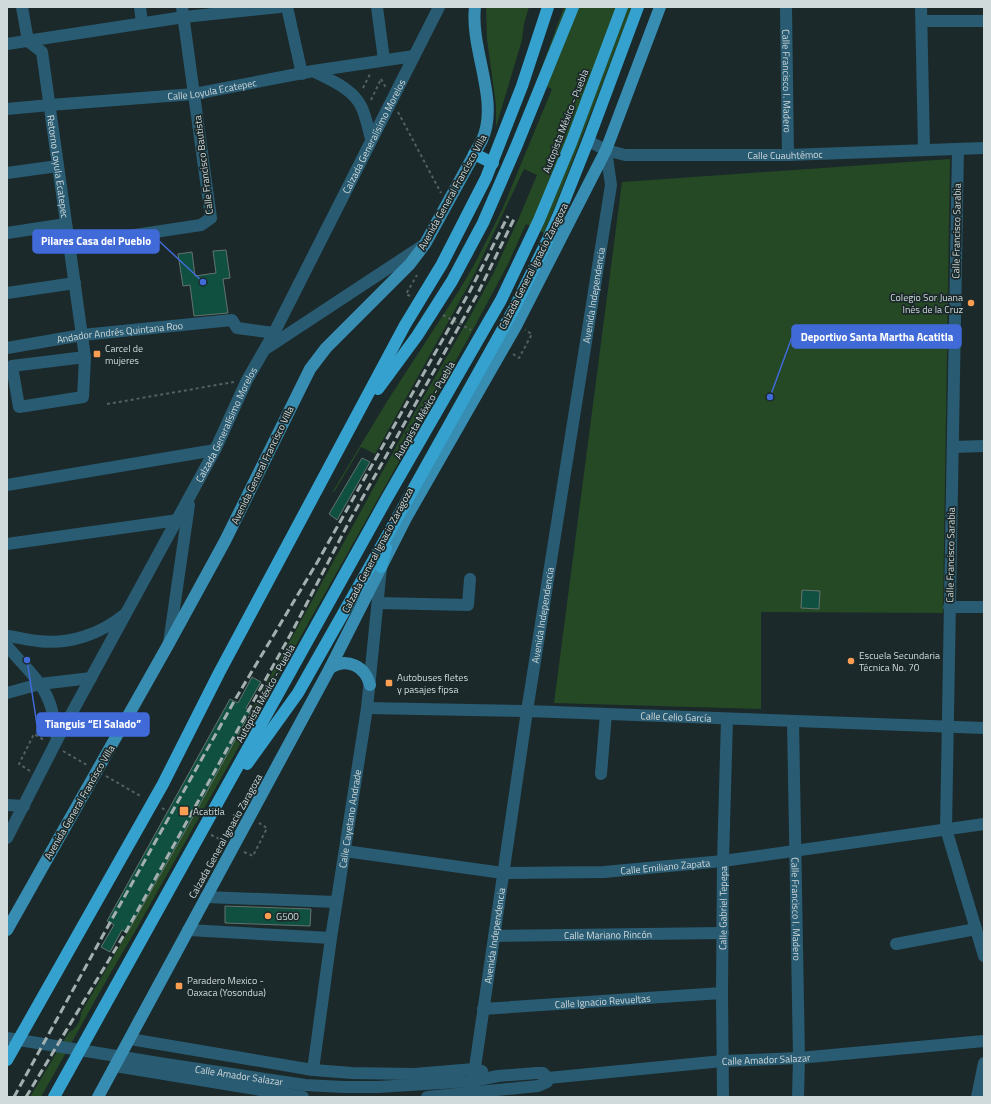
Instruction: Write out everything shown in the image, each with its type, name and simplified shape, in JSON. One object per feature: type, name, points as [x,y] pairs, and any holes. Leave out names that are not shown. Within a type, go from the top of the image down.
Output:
[{"type":"highway","points":[[7,1060],[163,784],[219,673],[353,424],[404,325],[442,264],[493,163],[522,86],[548,7]]},
{"type":"highway","points":[[353,424],[417,336],[452,281],[483,223],[516,147],[573,7]]},
{"type":"highway","name":"Autopista México - Puebla","points":[[214,810],[387,498],[501,300],[539,220],[571,143],[622,7]]},
{"type":"highway","name":"Calzada General Ignacio Zaragoza","points":[[391,529],[514,309],[548,239],[588,141],[638,7]]},
{"type":"highway","points":[[474,154],[493,163]]},
{"type":"highway","points":[[381,567],[391,529]]},
{"type":"highway","points":[[54,1097],[214,810],[298,693],[391,529]]},
{"type":"main road","name":"Avenida General Francisco Villa","points":[[7,930],[225,541],[313,365],[335,338],[410,264],[425,244],[474,154],[486,130],[488,120],[488,104],[476,41],[474,15],[475,7]]},
{"type":"main road","name":"Calzada General Ignacio Zaragoza","points":[[98,1097],[330,668],[406,518],[516,326],[606,150],[660,7]]},
{"type":"main road","points":[[330,668],[335,665],[345,663],[356,665],[365,673],[370,685]]},
{"type":"street","points":[[22,7],[28,41]]},
{"type":"street","points":[[140,7],[142,23]]},
{"type":"street","points":[[7,44],[142,23],[183,12],[280,7]]},
{"type":"street","points":[[287,7],[307,73],[340,85],[354,95],[361,105],[371,139]]},
{"type":"street","points":[[377,7],[380,60]]},
{"type":"street","name":"Calzada Generalísimo Morelos","points":[[7,838],[57,740],[178,520],[214,450],[247,380],[263,350],[274,334],[371,139],[439,7]]},
{"type":"street","name":"Calle Francisco I. Madero","points":[[786,7],[788,154]]},
{"type":"street","points":[[921,7],[924,149]]},
{"type":"street","name":"Calle Francisco Bautista","points":[[70,245],[201,225],[210,218],[183,12]]},
{"type":"street","points":[[922,21],[984,21]]},
{"type":"street","name":"Retorno Loyula Ecatepec","points":[[9,367],[19,407],[83,398],[85,357],[42,52],[28,41]]},
{"type":"street","name":"Calle Loyula Ecatepec","points":[[7,110],[50,105],[194,94],[380,60],[414,56]]},
{"type":"street","name":"Calle Cuauhtémoc","points":[[588,141],[606,150],[625,155],[788,154],[984,148]]},
{"type":"street","name":"Calle Francisco Sarabia","points":[[958,149],[946,829],[984,956]]},
{"type":"street","name":"Avenida Independencia","points":[[472,1085],[527,711],[611,185],[606,150]]},
{"type":"street","points":[[7,173],[58,166]]},
{"type":"street","points":[[7,233],[66,224]]},
{"type":"street","points":[[263,350],[425,244]]},
{"type":"street","points":[[7,293],[75,283]]},
{"type":"street","name":"Andador Andrés Quintana Roo","points":[[7,348],[82,335],[232,320],[237,328],[274,334]]},
{"type":"street","points":[[9,367],[85,357]]},
{"type":"street","points":[[953,447],[984,446]]},
{"type":"street","points":[[7,485],[214,450]]},
{"type":"street","points":[[168,645],[190,496]]},
{"type":"street","points":[[7,544],[178,520]]},
{"type":"street","name":"Calle Cayetano Andrade","points":[[313,1070],[336,902],[367,708],[381,567]]},
{"type":"street","points":[[378,603],[468,605],[470,579]]},
{"type":"street","points":[[949,607],[984,608]]},
{"type":"street","points":[[7,636],[40,642],[66,641],[80,638],[106,627],[129,610]]},
{"type":"street","points":[[7,646],[40,684],[49,700],[57,740]]},
{"type":"street","points":[[8,692],[40,684],[91,678]]},
{"type":"street","name":"Calle Celio García","points":[[367,708],[527,711],[984,728]]},
{"type":"street","points":[[601,774],[606,714]]},
{"type":"street","name":"Calle Gabriel Tepepa","points":[[723,1097],[723,861],[727,719]]},
{"type":"street","name":"Calle Francisco I. Madero","points":[[793,721],[799,1058],[798,1097]]},
{"type":"street","points":[[7,805],[24,806]]},
{"type":"street","name":"Calle Emiliano Zapata","points":[[345,851],[503,873],[604,872],[723,861],[984,824]]},
{"type":"street","points":[[206,897],[336,902]]},
{"type":"street","points":[[896,944],[976,929]]},
{"type":"street","points":[[188,930],[331,938]]},
{"type":"street","name":"Calle Mariano Rincón","points":[[494,936],[723,933]]},
{"type":"street","name":"Calle Ignacio Revueltas","points":[[483,1009],[722,993]]},
{"type":"street","name":"Calle Amador Salazar","points":[[7,1038],[305,1085],[378,1087],[448,1083],[472,1085]]},
{"type":"street","name":"Calle Amador Salazar","points":[[130,1039],[313,1070],[352,1074],[414,1074],[500,1090],[538,1086],[546,1082],[548,1078],[723,1061],[799,1058],[984,1041]]},
{"type":"street","points":[[977,1097],[984,1064]]},
{"type":"street","name":"Calle Amador Salazar","points":[[115,1066],[303,1097]]},
{"type":"street","name":"Calle Amador Salazar","points":[[427,1097],[472,1085],[498,1076],[543,1073],[548,1078]]},
{"type":"path","points":[[360,93],[380,60]]},
{"type":"path","points":[[366,96],[371,100],[381,79]]},
{"type":"path","points":[[519,358],[532,334]]},
{"type":"path","points":[[107,404],[247,380]]},
{"type":"path","points":[[19,764],[34,734]]},
{"type":"path","points":[[239,849],[253,856],[268,828]]},
{"type":"path","points":[[210,835],[224,842]]},
{"type":"green space","points":[[486,7],[529,7],[524,24],[522,40],[496,127],[496,105],[487,39]]},
{"type":"green space","points":[[564,7],[632,7],[544,233],[526,224],[508,264],[469,337],[53,1077],[41,1097],[30,1097],[69,1032],[72,1031],[78,1024],[81,1013],[296,630],[416,410],[493,274],[537,175],[524,169],[473,277],[375,454],[361,447],[334,492],[333,491],[386,403],[458,292],[474,265],[502,210],[552,89],[536,83]]},
{"type":"green space","points":[[950,159],[943,613],[761,612],[761,709],[554,703],[622,182]]},
{"type":"building","points":[[226,250],[230,278],[223,279],[228,313],[194,316],[190,285],[183,286],[178,254],[192,252],[195,276],[216,273],[213,251]]},
{"type":"building","points":[[362,458],[370,462],[337,520],[329,514]]},
{"type":"building","points":[[802,590],[820,591],[819,609],[801,608]]},
{"type":"building","points":[[252,677],[261,682],[246,708],[251,711],[127,933],[122,930],[110,952],[101,947],[114,925],[107,921],[230,699],[238,703]]},
{"type":"building","name":"G500","points":[[225,906],[311,909],[310,926],[225,923]]},
{"type":"railway","points":[[14,1097],[236,698],[318,561],[470,291],[508,216]]},
{"type":"railway","points":[[26,1097],[124,935],[293,630],[350,520],[478,293],[514,219]]},
{"type":"place","name":"Pilares Casa del Pueblo","points":[[203,282]]},
{"type":"place","name":"Colegio Sor Juana Inés de la Cruz","points":[[971,303]]},
{"type":"place","name":"Carcel de mujeres","points":[[97,354]]},
{"type":"place","name":"Deportivo Santa Martha Acatitla","points":[[770,397]]},
{"type":"place","name":"Tianguis “El Salado”","points":[[27,660]]},
{"type":"place","name":"Escuela Secundaria Técnica No. 70","points":[[851,661]]},
{"type":"place","name":"Autobuses fletes y pasajes fipsa","points":[[389,683]]},
{"type":"place","name":"Acatitla","points":[[184,811]]},
{"type":"place","name":"G500","points":[[268,916]]},
{"type":"place","name":"Paradero Mexico - Oaxaca (Yosondua)","points":[[179,986]]}]
